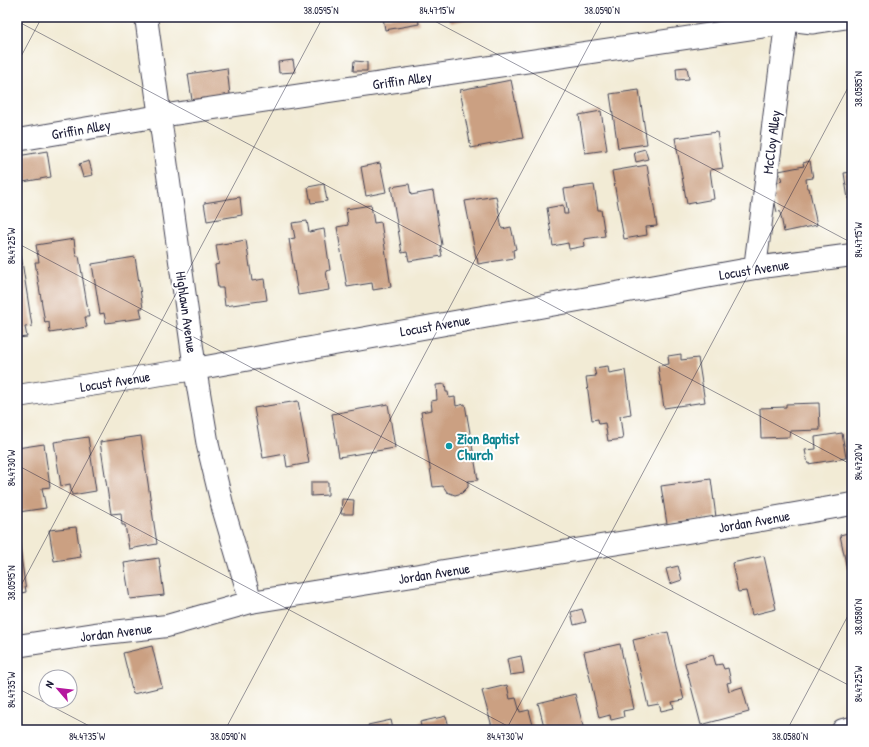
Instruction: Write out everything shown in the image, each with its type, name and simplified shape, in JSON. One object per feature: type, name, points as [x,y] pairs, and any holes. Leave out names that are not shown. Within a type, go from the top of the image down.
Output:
[{"type":"street","name":"Highlawn Avenue","points":[[146,17],[195,369],[208,446],[223,508],[251,602]]},
{"type":"street","name":"Griffin Alley","points":[[17,140],[160,116],[787,20]]},
{"type":"street","name":"McCloy Alley","points":[[755,268],[787,20]]},
{"type":"street","name":"Locust Avenue","points":[[17,396],[195,369],[755,268],[852,255]]},
{"type":"street","name":"Jordan Avenue","points":[[17,646],[95,634],[167,626],[251,602],[735,525],[852,504]]},
{"type":"street","points":[[843,730],[852,728]]},
{"type":"lane","points":[[787,20],[812,26],[852,20]]},
{"type":"building","points":[[383,17],[418,17],[419,24],[385,30]]},
{"type":"building","points":[[449,17],[467,17],[467,19],[451,23]]},
{"type":"building","points":[[293,60],[295,72],[279,73],[278,62]]},
{"type":"building","points":[[354,61],[367,62],[367,71],[353,71]]},
{"type":"building","points":[[687,67],[689,79],[677,80],[676,68]]},
{"type":"building","points":[[227,68],[230,95],[192,100],[188,74]]},
{"type":"building","points":[[511,80],[523,138],[471,148],[460,90]]},
{"type":"building","points":[[639,90],[647,144],[618,148],[610,94]]},
{"type":"building","points":[[601,111],[607,150],[585,153],[579,115]]},
{"type":"building","points":[[717,132],[723,168],[710,170],[714,199],[687,204],[675,138]]},
{"type":"building","points":[[645,149],[648,159],[636,162],[634,152]]},
{"type":"building","points":[[47,151],[51,177],[23,182],[18,156]]},
{"type":"building","points":[[89,161],[93,175],[83,177],[79,164]]},
{"type":"building","points":[[810,161],[813,178],[806,179],[817,225],[784,232],[780,211],[777,212],[773,195],[777,194],[775,183],[782,181],[779,171],[804,166],[803,163]]},
{"type":"building","points":[[380,163],[386,192],[366,196],[361,167]]},
{"type":"building","points":[[647,165],[657,226],[646,227],[647,235],[624,239],[612,171]]},
{"type":"building","points":[[852,172],[852,198],[848,199],[844,173]]},
{"type":"building","points":[[324,184],[327,201],[311,203],[308,187]]},
{"type":"building","points":[[409,184],[411,195],[433,191],[442,245],[440,246],[442,256],[409,261],[407,252],[402,253],[391,187]]},
{"type":"building","points":[[594,185],[598,210],[601,210],[605,236],[584,239],[585,246],[569,249],[568,243],[553,246],[547,208],[563,205],[564,214],[568,214],[564,189]]},
{"type":"building","points":[[496,196],[502,229],[511,227],[516,249],[513,250],[514,258],[478,264],[465,201]]},
{"type":"building","points":[[240,197],[242,215],[207,221],[204,203]]},
{"type":"building","points":[[371,205],[374,223],[381,222],[391,287],[373,290],[372,283],[347,287],[337,227],[348,225],[346,209]]},
{"type":"building","points":[[307,221],[309,232],[324,229],[330,270],[326,271],[329,290],[298,295],[289,239],[295,238],[292,223]]},
{"type":"building","points":[[74,239],[76,256],[79,256],[89,317],[85,317],[87,327],[50,333],[49,322],[45,323],[35,262],[39,262],[36,245]]},
{"type":"building","points":[[246,240],[252,281],[264,279],[267,300],[225,306],[223,288],[218,288],[215,265],[219,264],[216,245]]},
{"type":"building","points":[[21,255],[32,326],[25,327],[27,337],[17,338],[17,256]]},
{"type":"building","points":[[135,257],[143,308],[140,308],[142,318],[106,323],[104,313],[100,314],[92,264]]},
{"type":"building","points":[[681,354],[681,360],[698,358],[705,402],[664,408],[658,366],[669,364],[668,356]]},
{"type":"building","points":[[608,366],[609,373],[625,370],[631,414],[620,416],[623,439],[608,441],[605,423],[599,424],[598,419],[592,420],[586,377],[596,376],[594,368]]},
{"type":"building","name":"Zion Baptist Church","points":[[445,384],[446,392],[448,392],[449,398],[455,397],[456,406],[465,404],[478,480],[468,481],[468,487],[462,493],[455,495],[447,492],[443,486],[433,487],[421,412],[432,410],[431,401],[437,400],[436,385]]},
{"type":"building","points":[[298,401],[309,463],[287,467],[285,454],[263,458],[254,408]]},
{"type":"building","points":[[819,403],[820,430],[790,431],[789,437],[761,438],[760,408],[786,407],[786,404]]},
{"type":"building","points":[[388,404],[395,448],[339,457],[332,414]]},
{"type":"building","points":[[842,433],[846,458],[808,464],[805,450],[816,449],[815,437]]},
{"type":"building","points":[[141,436],[157,544],[129,549],[125,525],[122,525],[121,513],[111,514],[100,442]]},
{"type":"building","points":[[88,437],[96,491],[72,495],[70,484],[61,486],[54,442]]},
{"type":"building","points":[[44,444],[50,487],[42,488],[46,508],[19,512],[17,499],[17,448]]},
{"type":"building","points":[[711,479],[716,517],[667,524],[661,486]]},
{"type":"building","points":[[311,482],[328,482],[328,495],[311,496]]},
{"type":"building","points":[[342,499],[354,500],[353,514],[341,514]]},
{"type":"building","points":[[76,527],[81,557],[54,561],[49,530]]},
{"type":"building","points":[[852,532],[852,569],[847,569],[840,535]]},
{"type":"building","points":[[19,541],[26,592],[17,594],[17,542]]},
{"type":"building","points":[[764,556],[776,609],[752,615],[746,591],[738,592],[732,563]]},
{"type":"building","points":[[159,558],[164,595],[130,599],[124,563]]},
{"type":"building","points":[[678,566],[682,580],[670,584],[666,569]]},
{"type":"building","points":[[582,609],[586,622],[574,625],[571,612]]},
{"type":"building","points":[[668,632],[684,700],[672,702],[674,708],[661,711],[659,704],[648,706],[633,640]]},
{"type":"building","points":[[620,644],[634,709],[623,711],[624,717],[611,720],[610,715],[599,718],[584,652]]},
{"type":"building","points":[[152,646],[162,687],[133,694],[123,653]]},
{"type":"building","points":[[713,655],[716,665],[722,664],[724,669],[728,668],[731,682],[727,683],[729,691],[742,687],[749,712],[701,725],[685,663]]},
{"type":"building","points":[[521,656],[524,673],[510,675],[507,659]]},
{"type":"building","points":[[507,685],[510,699],[516,698],[520,712],[529,710],[534,729],[493,730],[482,691]]},
{"type":"building","points":[[575,694],[584,730],[545,730],[538,703]]},
{"type":"building","points":[[446,716],[450,730],[422,730],[420,722]]},
{"type":"building","points":[[391,720],[393,729],[403,726],[404,730],[370,730],[368,725]]},
{"type":"building","points":[[471,727],[472,730],[462,730],[462,729]]},
{"type":"place","name":"Zion Baptist Church","points":[[449,446]]}]
